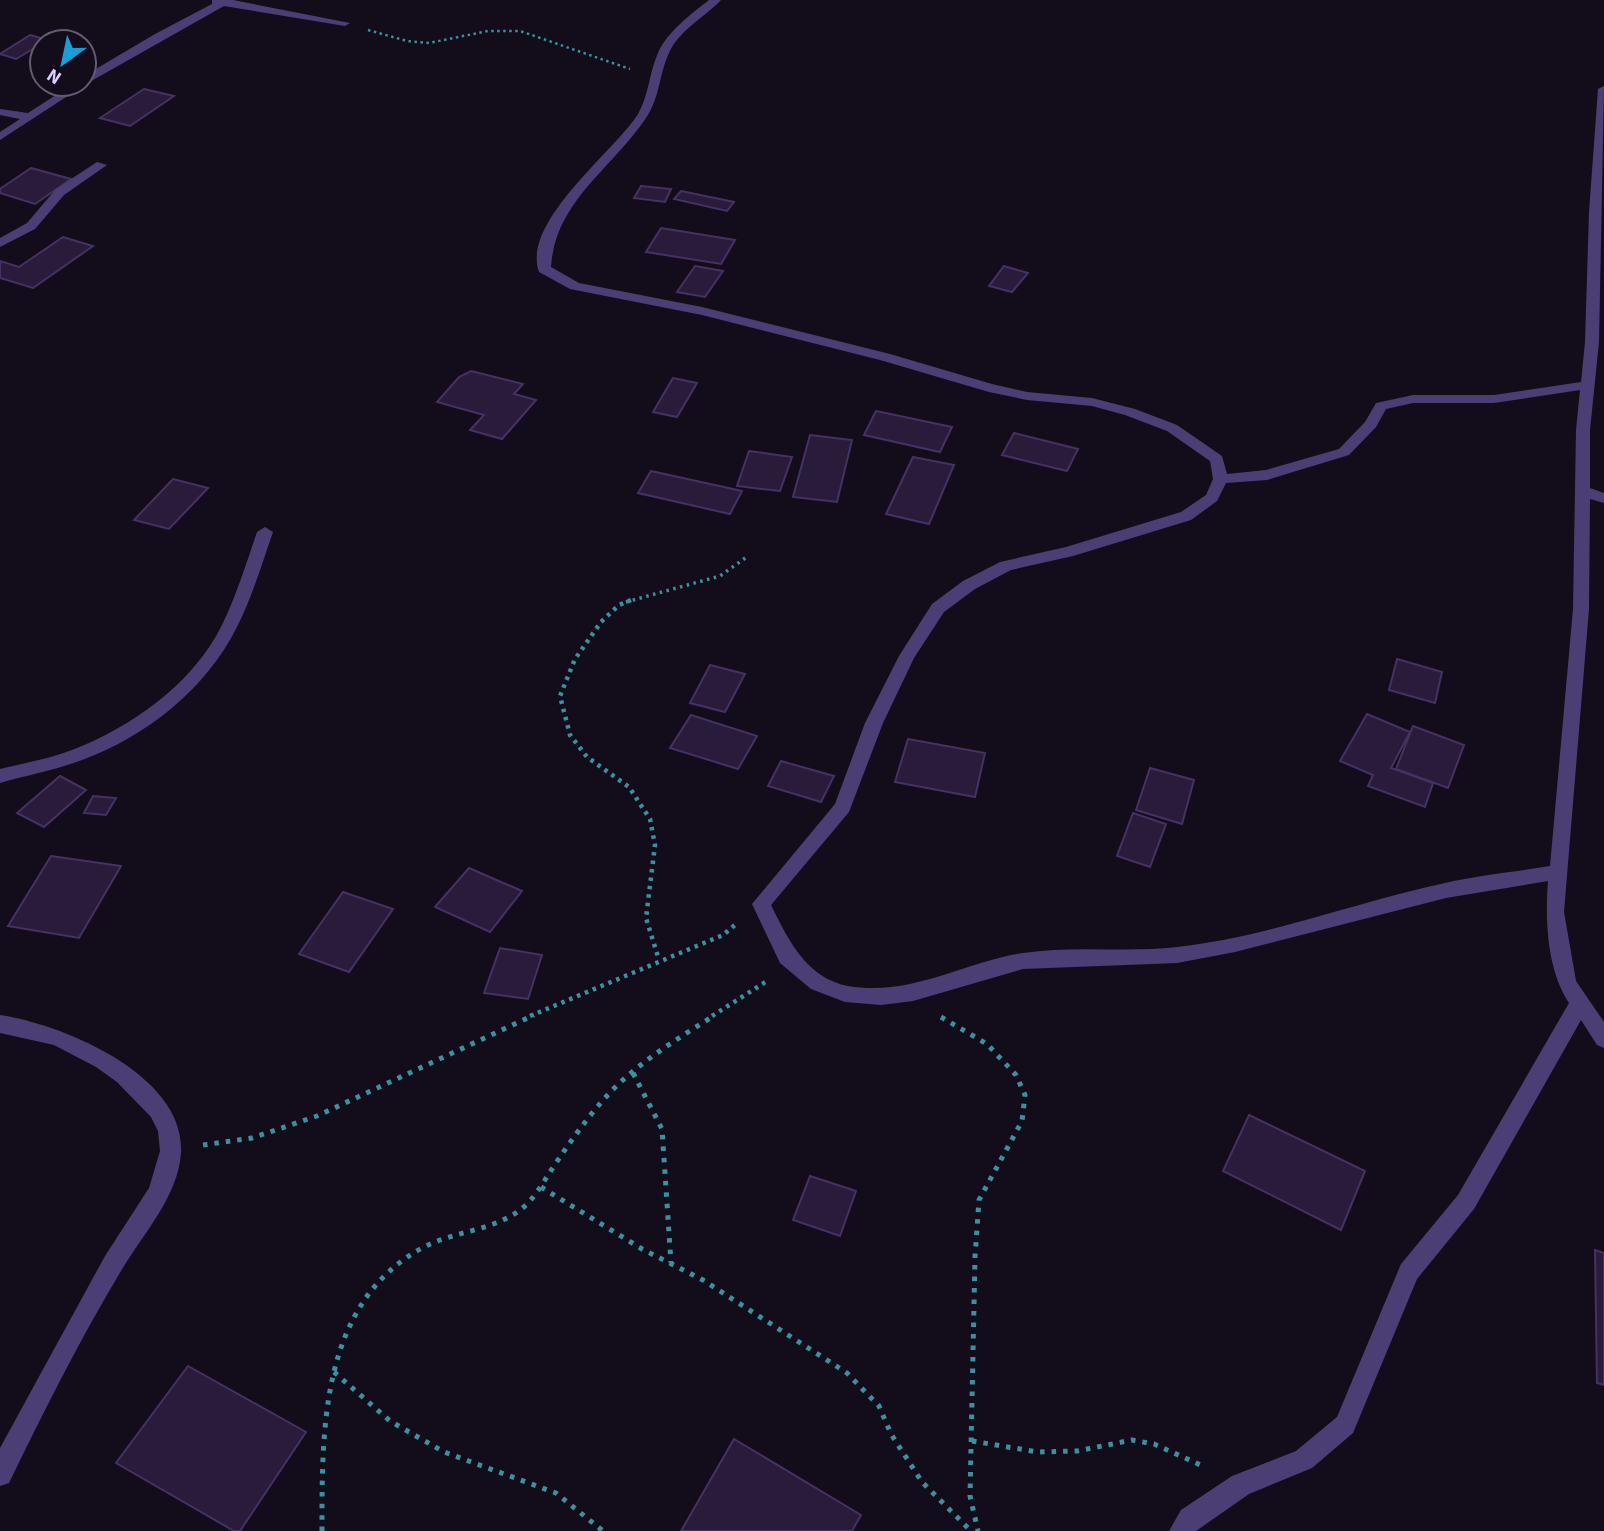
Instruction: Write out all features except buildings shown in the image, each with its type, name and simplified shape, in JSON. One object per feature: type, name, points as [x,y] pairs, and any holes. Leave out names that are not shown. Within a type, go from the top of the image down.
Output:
[{"type":"street","points":[[209,0],[345,23]]},
{"type":"street","points":[[716,0],[700,12],[663,54],[642,117],[579,188],[555,224],[543,250],[544,269],[575,286],[702,311],[910,364],[989,388],[1027,396],[1092,401],[1130,412],[1172,428],[1217,459],[1220,479],[1212,498],[1186,516],[1068,552],[1006,566],[969,585],[938,608],[907,656],[880,712],[843,807],[761,904],[787,957],[818,983],[845,994],[881,998],[901,995],[1023,961],[1123,955],[1177,955],[1235,944],[1446,890],[1559,872]]},
{"type":"street","points":[[98,73],[159,36],[225,2]]},
{"type":"street","points":[[1604,89],[1595,212],[1592,342],[1583,430],[1581,609],[1555,912],[1567,983],[1579,1006],[1604,1040]]},
{"type":"street","points":[[0,137],[59,98]]},
{"type":"street","points":[[0,112],[30,117]]},
{"type":"street","points":[[0,243],[31,226],[60,192],[101,165]]},
{"type":"street","points":[[1220,479],[1267,475],[1344,452],[1371,424],[1381,407],[1413,399],[1494,399],[1587,385]]},
{"type":"street","points":[[1582,491],[1604,498]]},
{"type":"street","points":[[0,776],[86,752],[122,733],[175,694],[208,661],[229,628],[265,532]]},
{"type":"street","points":[[1181,1531],[1190,1519],[1241,1485],[1304,1460],[1345,1425],[1409,1272],[1466,1202],[1579,1006]]},
{"type":"street","points":[[0,1024],[41,1031],[108,1063],[148,1097],[166,1122],[171,1150],[166,1175],[106,1276],[0,1474]]},
{"type":"path","points":[[345,23],[418,42],[506,29],[533,33],[656,80]]},
{"type":"path","points":[[659,960],[646,918],[655,845],[650,819],[628,787],[587,757],[570,735],[560,696],[575,659],[601,622],[619,605],[640,596],[720,576],[748,556]]},
{"type":"path","points":[[171,1150],[251,1138],[317,1116],[470,1043],[659,960],[723,935],[761,904]]},
{"type":"path","points":[[322,1531],[321,1474],[326,1402],[334,1372],[361,1304],[374,1284],[400,1259],[429,1245],[456,1238],[516,1214],[534,1198],[579,1128],[609,1093],[698,1024],[795,964]]},
{"type":"path","points":[[901,995],[987,1044],[1016,1075],[1025,1095],[1022,1122],[979,1200],[975,1257],[970,1496],[978,1531]]},
{"type":"path","points":[[633,1072],[662,1129],[671,1264]]},
{"type":"path","points":[[541,1187],[703,1280],[846,1373],[879,1406],[891,1434],[922,1482],[971,1531]]},
{"type":"path","points":[[334,1372],[390,1421],[444,1452],[556,1493],[603,1531]]},
{"type":"path","points":[[972,1441],[1038,1452],[1077,1451],[1132,1440],[1154,1444],[1241,1485]]}]
